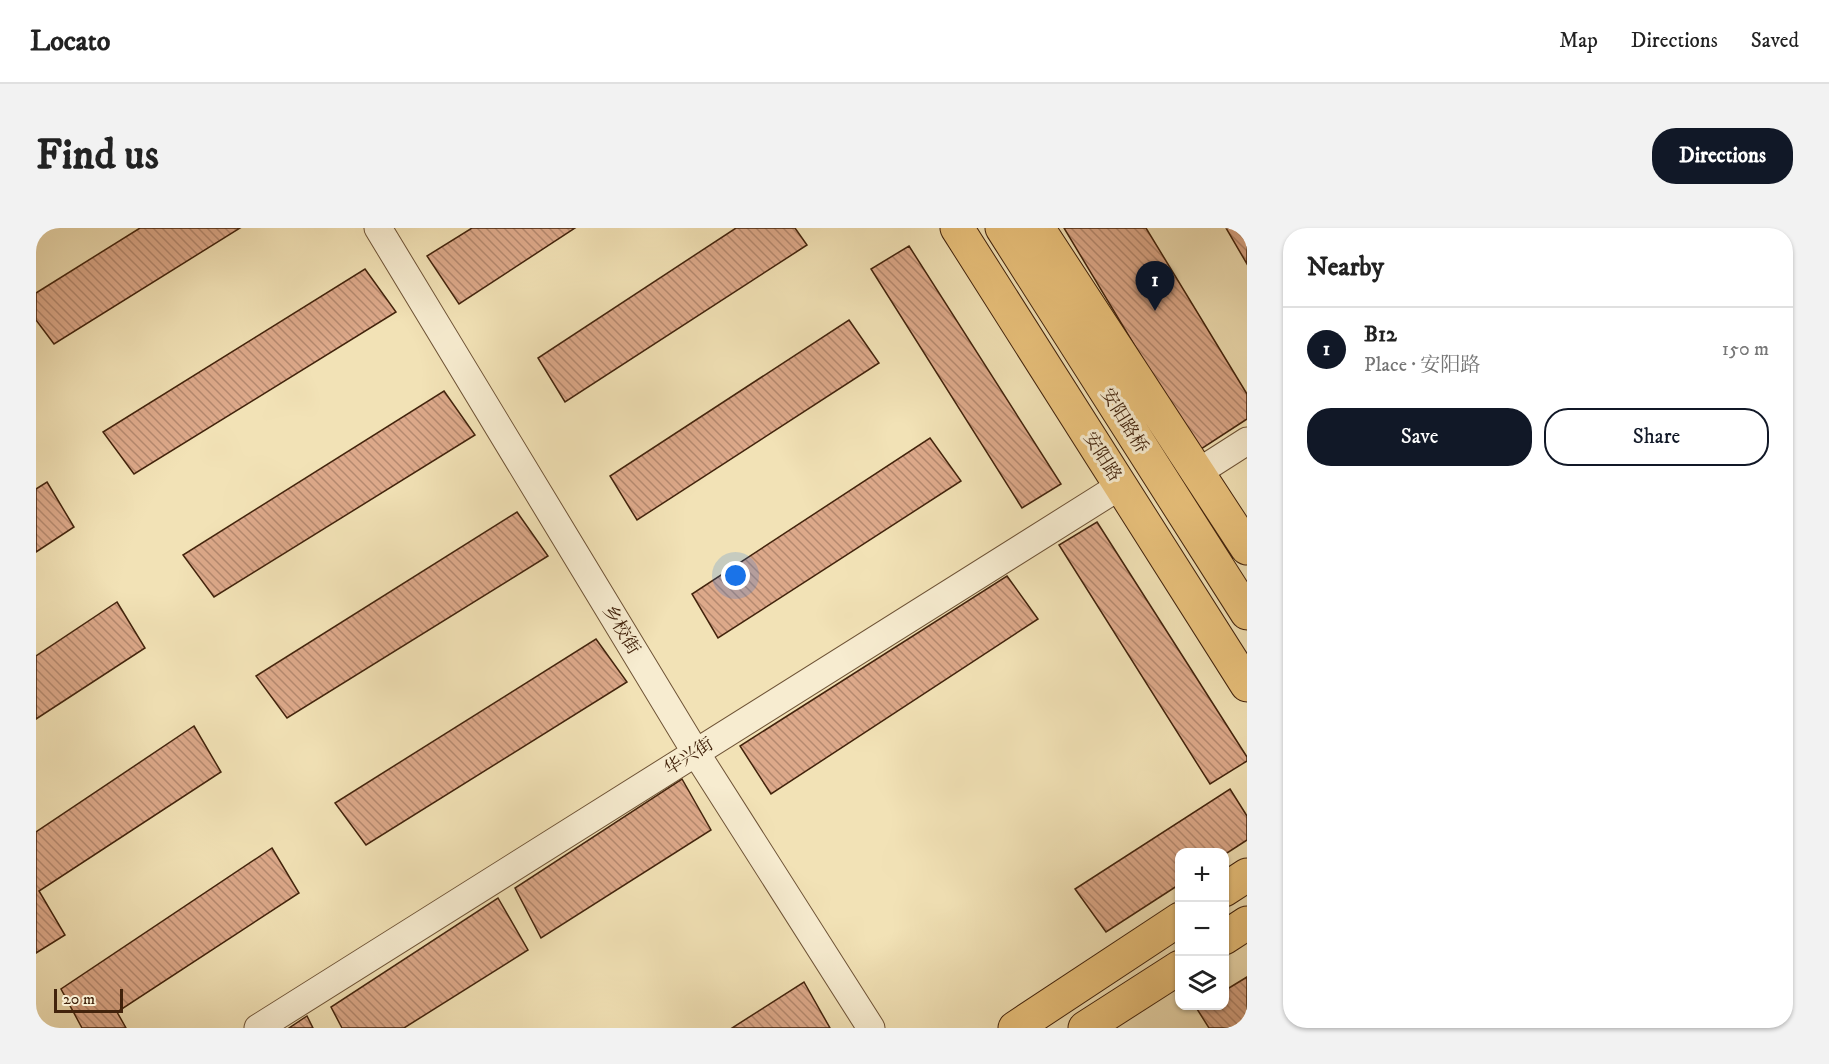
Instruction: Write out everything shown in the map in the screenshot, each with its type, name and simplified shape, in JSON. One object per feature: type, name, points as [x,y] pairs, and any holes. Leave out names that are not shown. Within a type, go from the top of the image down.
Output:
[{"type":"main road","name":"安阳路","points":[[957,228],[1247,686]]},
{"type":"main road","name":"安阳路桥","points":[[1002,228],[1247,613]]},
{"type":"main road","points":[[1038,228],[1247,548]]},
{"type":"main road","points":[[1229,887],[1247,875]]},
{"type":"main road","points":[[1015,1028],[1175,922]]},
{"type":"main road","points":[[1229,935],[1247,923]]},
{"type":"main road","points":[[1085,1028],[1175,970]]},
{"type":"street","name":"乡校街","points":[[378,228],[696,753],[871,1028]]},
{"type":"street","points":[[1197,473],[1247,441]]},
{"type":"street","name":"华兴街","points":[[258,1028],[1120,486]]},
{"type":"building","points":[[140,228],[240,228],[54,344],[36,320],[36,293]]},
{"type":"building","points":[[472,228],[575,228],[459,304],[427,256]]},
{"type":"building","points":[[736,228],[795,228],[807,245],[565,402],[538,358]]},
{"type":"building","points":[[1064,228],[1146,228],[1247,394],[1247,419],[1198,451]]},
{"type":"building","points":[[1226,228],[1247,228],[1247,264]]},
{"type":"building","points":[[909,246],[1061,484],[1022,508],[871,269]]},
{"type":"building","points":[[365,269],[396,312],[134,474],[103,432]]},
{"type":"building","points":[[849,320],[879,363],[637,520],[610,476]]},
{"type":"building","points":[[444,391],[475,435],[214,597],[183,555]]},
{"type":"building","points":[[930,438],[961,481],[718,638],[692,594]]},
{"type":"building","points":[[47,482],[74,527],[36,552],[36,489]]},
{"type":"building","points":[[517,512],[548,556],[287,718],[256,676]]},
{"type":"building","points":[[1097,522],[1247,757],[1247,761],[1210,784],[1059,545]]},
{"type":"building","points":[[1007,576],[1038,619],[771,794],[740,746]]},
{"type":"building","points":[[117,602],[145,648],[36,719],[36,656]]},
{"type":"building","points":[[596,639],[627,682],[366,845],[335,803]]},
{"type":"building","points":[[194,726],[221,772],[39,891],[65,935],[36,953],[36,832]]},
{"type":"building","points":[[682,779],[711,830],[541,938],[515,888]]},
{"type":"building","points":[[1230,789],[1247,816],[1247,840],[1229,852],[1229,848],[1175,848],[1175,887],[1106,932],[1075,889]]},
{"type":"building","points":[[272,848],[299,893],[117,1012],[126,1028],[82,1028],[61,989]]},
{"type":"building","points":[[498,898],[528,950],[404,1028],[342,1028],[331,1007]]},
{"type":"building","points":[[1247,977],[1247,1028],[1209,1028],[1198,1010],[1229,1010],[1229,988]]},
{"type":"building","points":[[804,982],[830,1028],[732,1028]]},
{"type":"building","points":[[307,1016],[313,1028],[289,1028]]},
{"type":"place","name":"B12","points":[[1155,311]]}]
